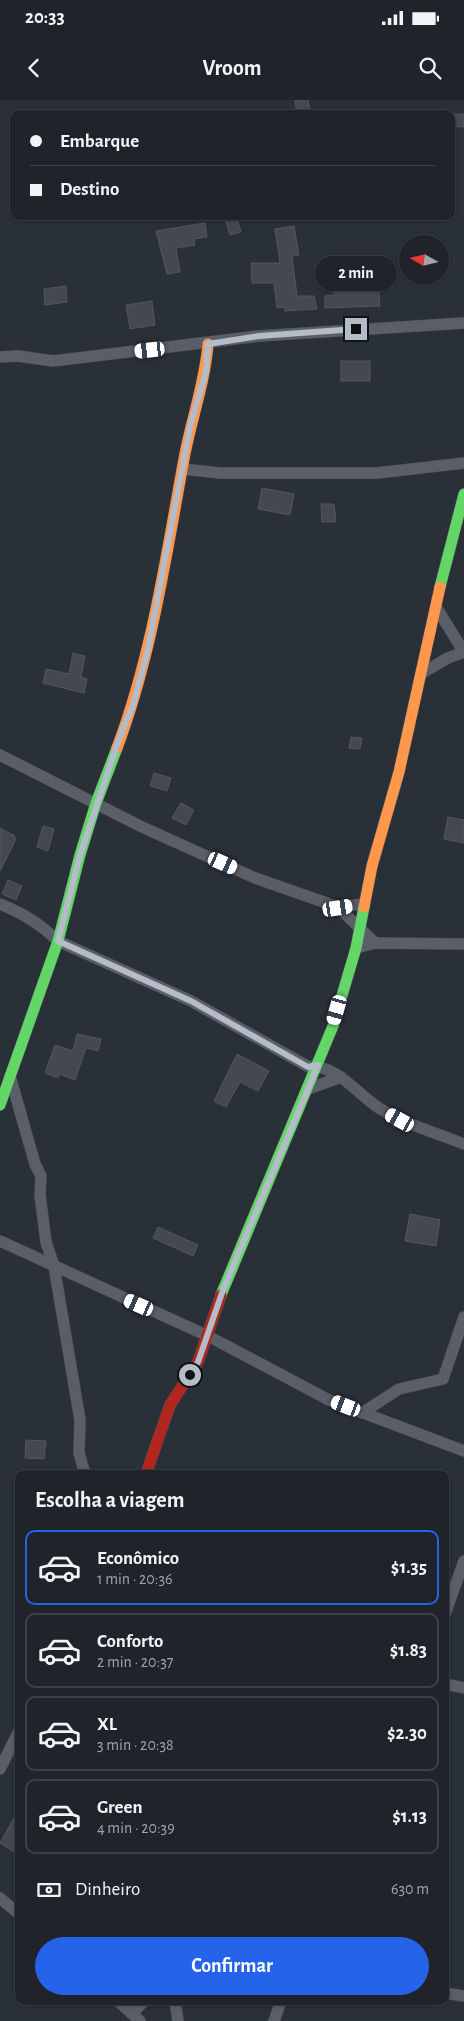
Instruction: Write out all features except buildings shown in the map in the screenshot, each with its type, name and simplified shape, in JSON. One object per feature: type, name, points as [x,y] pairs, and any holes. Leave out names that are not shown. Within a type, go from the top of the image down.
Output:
[{"type":"street","points":[[0,357],[18,356],[54,361],[208,344],[259,336],[464,323]]},
{"type":"street","points":[[0,1105],[58,941],[77,863],[96,803],[133,705],[148,649],[191,422],[206,372],[208,344]]},
{"type":"street","points":[[182,469],[220,473],[377,474],[464,463]]},
{"type":"street","points":[[147,1470],[170,1405],[198,1362],[223,1290],[333,1026],[356,948],[363,904],[372,866],[399,772],[436,607],[464,494]]},
{"type":"street","points":[[422,673],[448,658],[464,652],[436,607]]},
{"type":"street","points":[[0,755],[96,803],[255,878],[338,908],[375,943]]},
{"type":"street","points":[[0,904],[20,912],[44,927],[58,941],[191,1001],[308,1067],[318,1065],[341,1077],[377,1107],[400,1120],[464,1144]]},
{"type":"street","points":[[338,908],[363,904]]},
{"type":"street","points":[[356,948],[375,943],[464,944]]},
{"type":"street","points":[[10,1076],[35,1164],[41,1176],[40,1195],[46,1242],[54,1266],[80,1420],[79,1453],[85,1470]]},
{"type":"street","points":[[308,1089],[341,1077]]},
{"type":"street","points":[[0,1241],[208,1336],[329,1400],[464,1451]]},
{"type":"street","points":[[362,1413],[399,1389],[443,1379],[464,1317]]},
{"type":"street","points":[[449,1603],[464,1561]]},
{"type":"street","points":[[449,1685],[464,1688]]},
{"type":"street","points":[[0,1769],[15,1739]]},
{"type":"street","points":[[0,1898],[15,1911]]},
{"type":"street","points":[[449,1994],[464,1996]]},
{"type":"street","points":[[122,2005],[136,2017],[142,2005]]},
{"type":"street","points":[[176,2005],[178,2021]]},
{"type":"street","points":[[274,2021],[280,2005]]},
{"type":"traffic: fast","points":[[440,587],[464,494]]},
{"type":"traffic: fast","points":[[0,1105],[58,941],[80,855],[96,803],[117,748]]},
{"type":"traffic: fast","points":[[221,1295],[333,1026],[356,948],[364,907]]},
{"type":"traffic: slow","points":[[117,748],[140,677],[149,641],[187,444],[204,373],[208,344]]},
{"type":"traffic: slow","points":[[364,907],[372,866],[399,772],[440,587]]},
{"type":"traffic: jam","points":[[147,1470],[170,1405],[198,1362],[221,1295]]},
{"type":"route","points":[[190,1375],[198,1362],[223,1290],[318,1065],[308,1067],[191,1001],[58,941],[66,904],[96,803],[133,705],[148,649],[191,422],[206,372],[208,344],[259,336],[356,329]]}]
